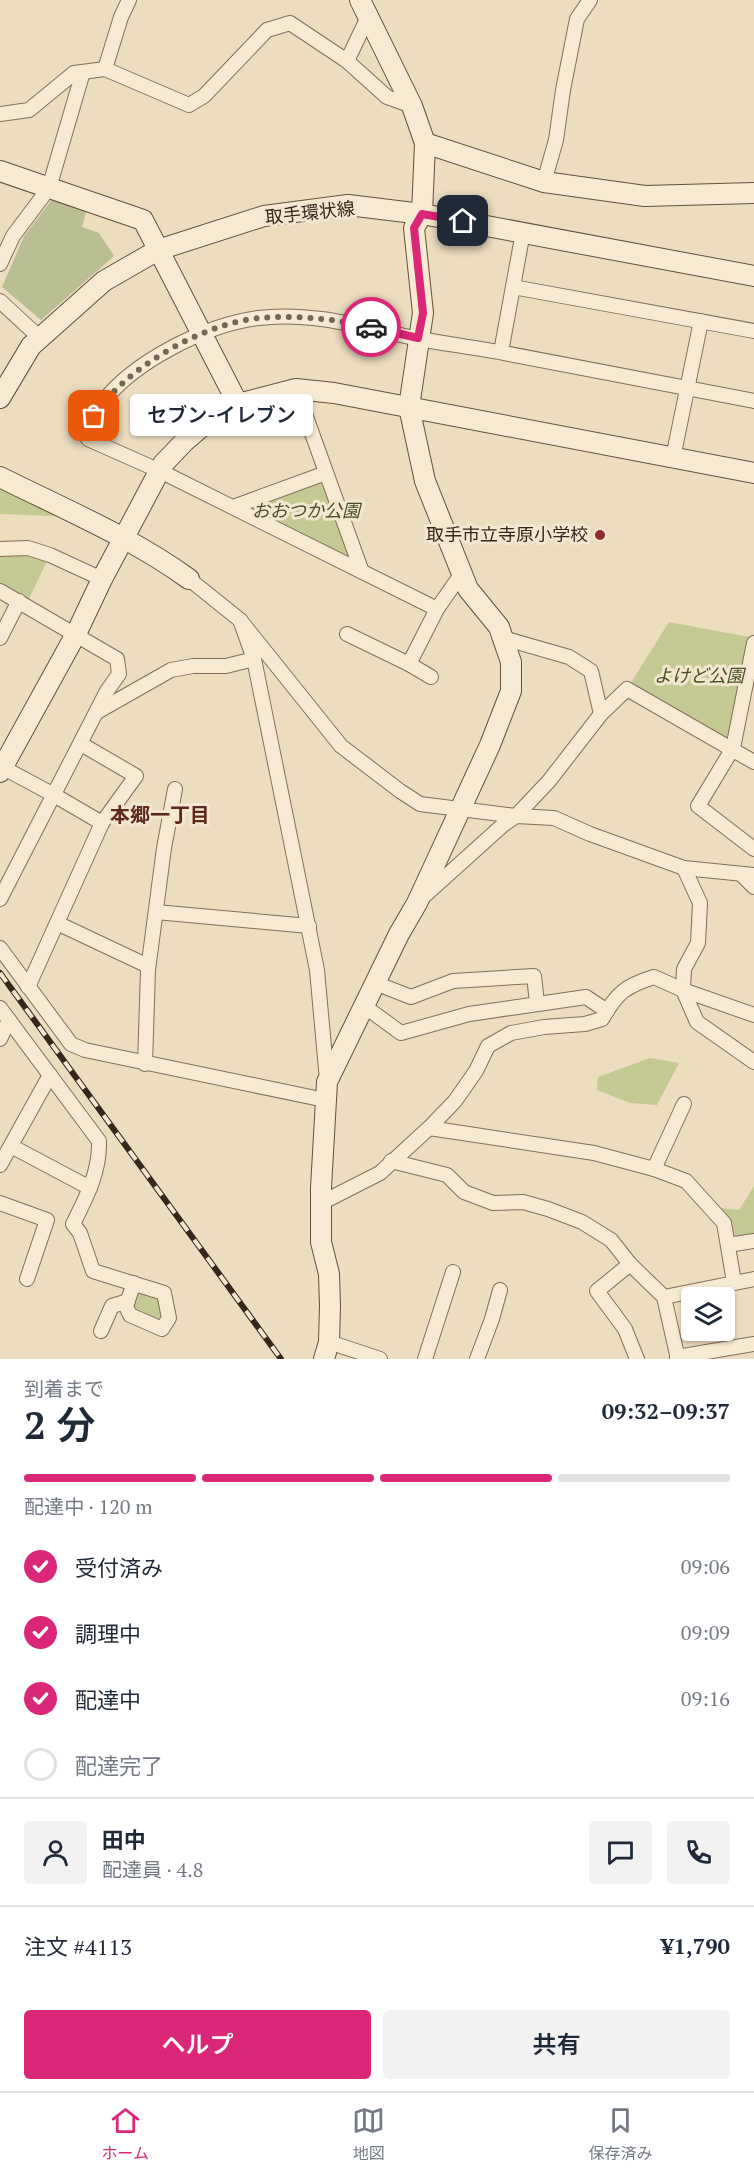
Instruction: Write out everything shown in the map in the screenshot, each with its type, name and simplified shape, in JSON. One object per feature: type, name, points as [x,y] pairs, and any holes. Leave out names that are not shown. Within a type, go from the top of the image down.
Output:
[{"type":"street","points":[[105,69],[121,17],[129,0]]},
{"type":"street","points":[[544,182],[556,140],[577,19],[590,0]]},
{"type":"street","points":[[347,61],[364,8]]},
{"type":"street","points":[[326,1091],[375,983],[417,903],[490,744],[511,691],[511,662],[500,627],[468,589],[425,481],[409,407],[423,313],[414,228],[422,214],[424,143],[412,106],[364,8]]},
{"type":"street","points":[[0,114],[29,110],[74,73],[105,69],[189,105],[204,96],[267,30],[290,23],[347,61],[387,97],[412,106]]},
{"type":"street","points":[[0,264],[13,236],[49,188],[82,72]]},
{"type":"street","points":[[424,143],[544,182],[645,196],[754,193]]},
{"type":"street","points":[[0,171],[143,220],[238,404]]},
{"type":"street","name":"取手環状線","points":[[0,398],[32,346],[104,280],[158,250],[264,216],[348,205],[422,214],[754,276]]},
{"type":"street","points":[[0,230],[13,236]]},
{"type":"street","points":[[501,352],[523,232]]},
{"type":"street","points":[[513,286],[754,331]]},
{"type":"street","points":[[0,301],[40,338]]},
{"type":"street","points":[[437,609],[160,471],[88,439],[85,430],[103,402],[130,375],[173,347],[227,324],[259,318],[308,317],[368,326],[418,338],[754,401]]},
{"type":"street","points":[[673,458],[701,321]]},
{"type":"street","points":[[296,389],[362,572]]},
{"type":"street","points":[[102,823],[54,795],[1,769],[76,634],[102,579],[163,464],[191,435],[238,404],[296,389],[334,393],[754,473]]},
{"type":"street","points":[[233,507],[326,472]]},
{"type":"street","points":[[0,477],[163,560],[189,579],[240,620],[341,746],[420,804],[516,816],[554,818],[590,834],[684,868],[748,874],[754,887]]},
{"type":"street","points":[[0,549],[28,548],[50,555],[102,579]]},
{"type":"street","points":[[409,664],[437,609],[462,573]]},
{"type":"street","points":[[0,591],[117,659],[119,674],[107,691],[0,899]]},
{"type":"street","points":[[0,638],[19,601]]},
{"type":"street","points":[[240,620],[254,659],[317,970],[326,1091],[321,1242],[329,1274],[327,1350],[380,1359]]},
{"type":"street","points":[[347,634],[431,677]]},
{"type":"street","points":[[503,638],[569,657],[591,671],[601,714]]},
{"type":"street","points":[[754,643],[733,748],[698,806],[754,849]]},
{"type":"street","points":[[97,712],[171,670],[193,666],[226,666],[254,659]]},
{"type":"street","points":[[417,903],[503,825],[516,816],[549,781],[601,714],[627,689],[754,762]]},
{"type":"street","points":[[28,987],[102,823],[136,776],[81,744]]},
{"type":"street","points":[[145,1064],[148,966],[164,848],[176,789]]},
{"type":"street","points":[[684,868],[700,903],[698,943],[684,969],[683,990],[697,1022],[754,1062]]},
{"type":"street","points":[[156,912],[309,926]]},
{"type":"street","points":[[57,922],[148,966]]},
{"type":"street","points":[[0,948],[72,1044],[85,1050],[145,1064],[326,1091]]},
{"type":"street","points":[[375,983],[411,997],[453,981],[534,976],[537,1003]]},
{"type":"street","points":[[321,1203],[380,1173],[455,1101],[477,1071],[488,1046],[511,1033],[544,1027],[585,1024],[602,1019],[614,998],[634,983],[654,977],[683,990],[754,1015]]},
{"type":"street","points":[[364,1006],[401,1033],[469,1014],[586,997],[607,1011]]},
{"type":"street","points":[[0,1008],[99,1141],[99,1158],[90,1188],[73,1224]]},
{"type":"street","points":[[0,1039],[9,1020]]},
{"type":"street","points":[[0,1165],[50,1075]]},
{"type":"street","points":[[654,1169],[684,1104]]},
{"type":"street","points":[[429,1128],[594,1153],[654,1169],[686,1181],[724,1223],[734,1282]]},
{"type":"street","points":[[11,1146],[90,1188]]},
{"type":"street","points":[[391,1161],[447,1175],[464,1192],[493,1203],[523,1202],[548,1209],[582,1222],[610,1240],[630,1264],[664,1297],[678,1358],[754,1344]]},
{"type":"street","points":[[0,1203],[47,1220],[73,1224],[80,1233],[93,1271],[134,1283],[164,1293],[169,1318],[162,1329],[130,1315],[126,1306],[134,1283]]},
{"type":"street","points":[[27,1278],[47,1220]]},
{"type":"street","points":[[728,1245],[754,1240]]},
{"type":"street","points":[[630,1264],[597,1291],[625,1329],[637,1359]]},
{"type":"street","points":[[425,1359],[453,1272]]},
{"type":"street","points":[[664,1297],[754,1279]]},
{"type":"street","points":[[477,1359],[500,1290]]},
{"type":"street","points":[[101,1331],[112,1306],[128,1301]]},
{"type":"green space","points":[[54,197],[88,205],[82,227],[99,233],[114,256],[41,320],[2,287],[24,236]]},
{"type":"green space","name":"おおつか公園","points":[[325,473],[362,572],[233,507]]},
{"type":"green space","points":[[0,477],[81,517],[0,514]]},
{"type":"green space","points":[[0,549],[50,555],[26,605],[0,591]]},
{"type":"green space","name":"よけど公園","points":[[669,622],[754,638],[733,748],[627,689]]},
{"type":"green space","points":[[650,1058],[679,1063],[657,1105],[630,1103],[597,1090],[598,1077]]},
{"type":"green space","points":[[754,1186],[754,1234],[731,1237],[699,1206],[739,1210]]},
{"type":"green space","points":[[141,1291],[159,1297],[163,1316],[158,1321],[134,1309],[135,1294]]},
{"type":"railway","points":[[0,973],[281,1359]]},
{"type":"way so far","points":[[94,416],[103,402],[130,375],[173,347],[227,324],[259,318],[308,317],[371,327]]},
{"type":"place","name":"セブン-イレブン","points":[[94,416]]},
{"type":"place","name":"取手市立寺原小学校","points":[[600,535]]},
{"type":"district","name":"本郷一丁目","points":[[160,815]]},
{"type":"route","points":[[371,327],[418,338],[423,313],[414,228],[422,214],[463,221]]}]
